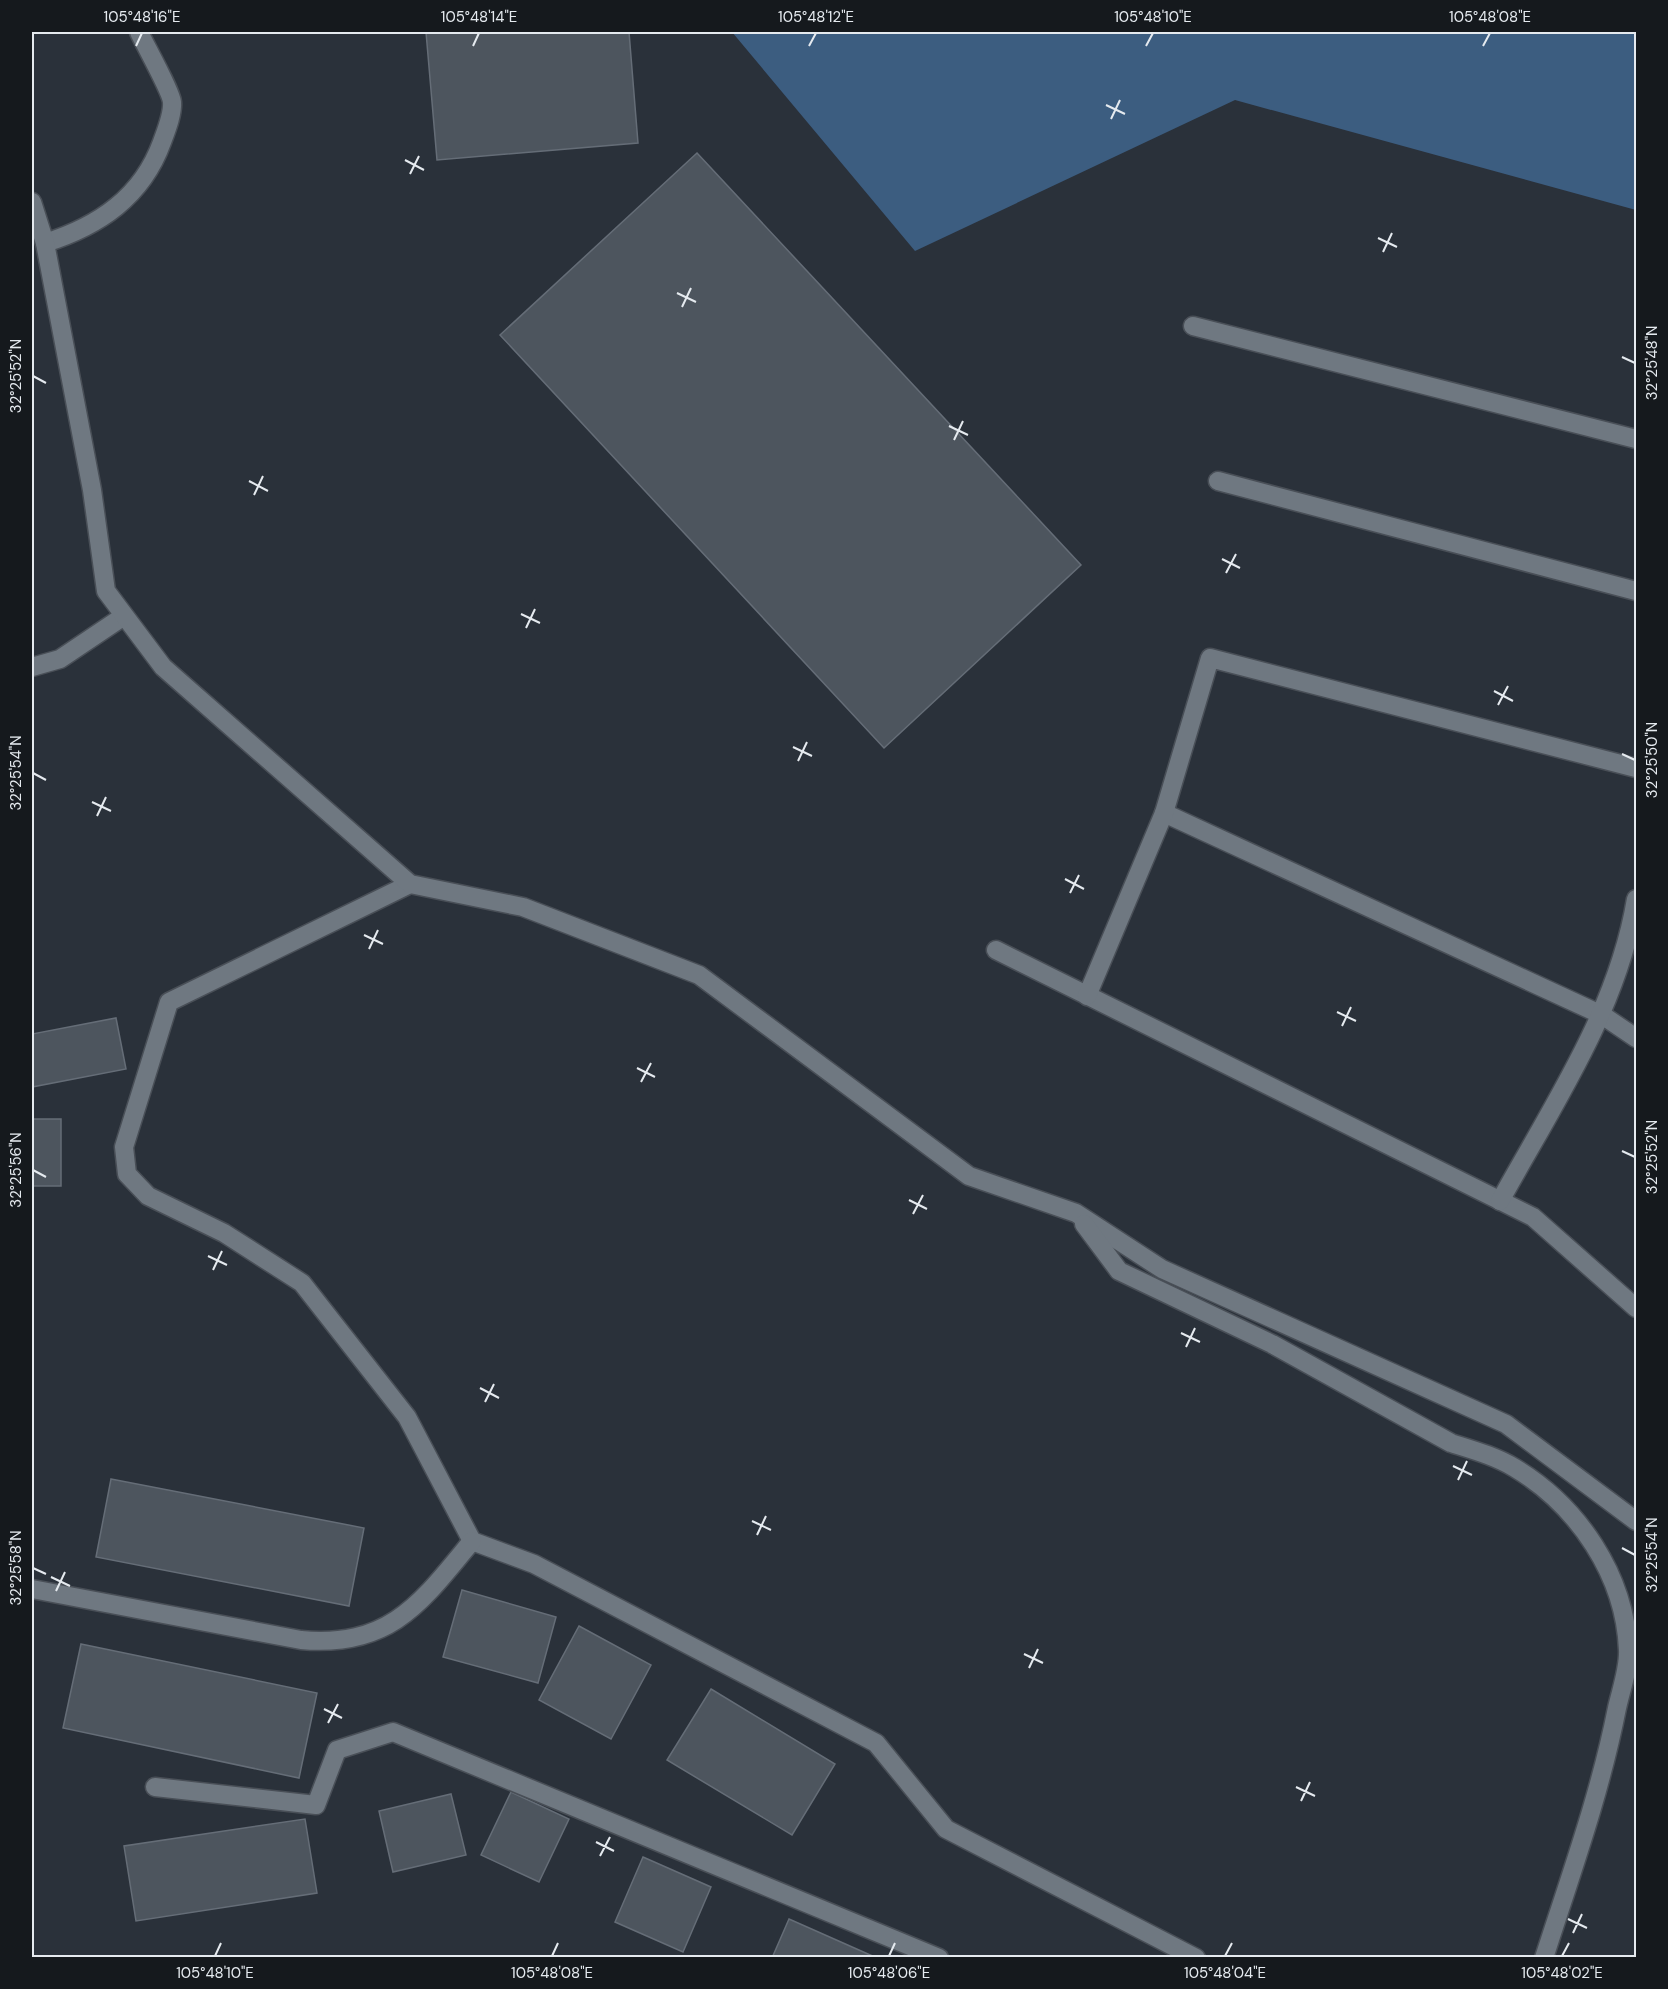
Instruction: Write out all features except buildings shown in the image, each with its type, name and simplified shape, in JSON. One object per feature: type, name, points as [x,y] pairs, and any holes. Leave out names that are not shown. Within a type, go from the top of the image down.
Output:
[{"type":"street","points":[[45,243],[73,234],[100,220],[123,203],[142,181],[157,156],[167,130],[172,102],[139,32]]},
{"type":"street","points":[[32,202],[45,243],[92,490],[106,591],[163,667],[410,884],[523,907],[699,975],[969,1176],[1076,1213],[1162,1269],[1506,1424],[1636,1521]]},
{"type":"street","points":[[1193,326],[1636,439]]},
{"type":"street","points":[[1218,481],[1636,591]]},
{"type":"street","points":[[32,667],[60,659],[124,616]]},
{"type":"street","points":[[1087,996],[1164,813],[1210,658],[1636,768]]},
{"type":"street","points":[[1164,813],[1602,1015],[1636,1038]]},
{"type":"street","points":[[410,884],[169,1002],[124,1147],[128,1174],[148,1196],[224,1233],[302,1283],[407,1417],[472,1541],[534,1564],[876,1743],[946,1829],[1196,1958]]},
{"type":"street","points":[[1500,1201],[1602,1015],[1631,932],[1636,901]]},
{"type":"street","points":[[996,950],[1533,1217],[1636,1308]]},
{"type":"street","points":[[1076,1213],[1119,1271],[1272,1344],[1451,1443],[1483,1453],[1513,1467],[1540,1485],[1566,1507],[1603,1560],[1625,1621],[1629,1653],[1604,1775],[1544,1958]]},
{"type":"street","points":[[32,1589],[301,1640],[324,1642],[347,1640],[369,1634],[395,1622],[417,1606],[472,1541]]},
{"type":"street","points":[[155,1787],[316,1805],[337,1750],[393,1732],[939,1958]]},
{"type":"shaded area","points":[[732,32],[1636,32],[1636,210],[1235,100],[915,251]]}]
